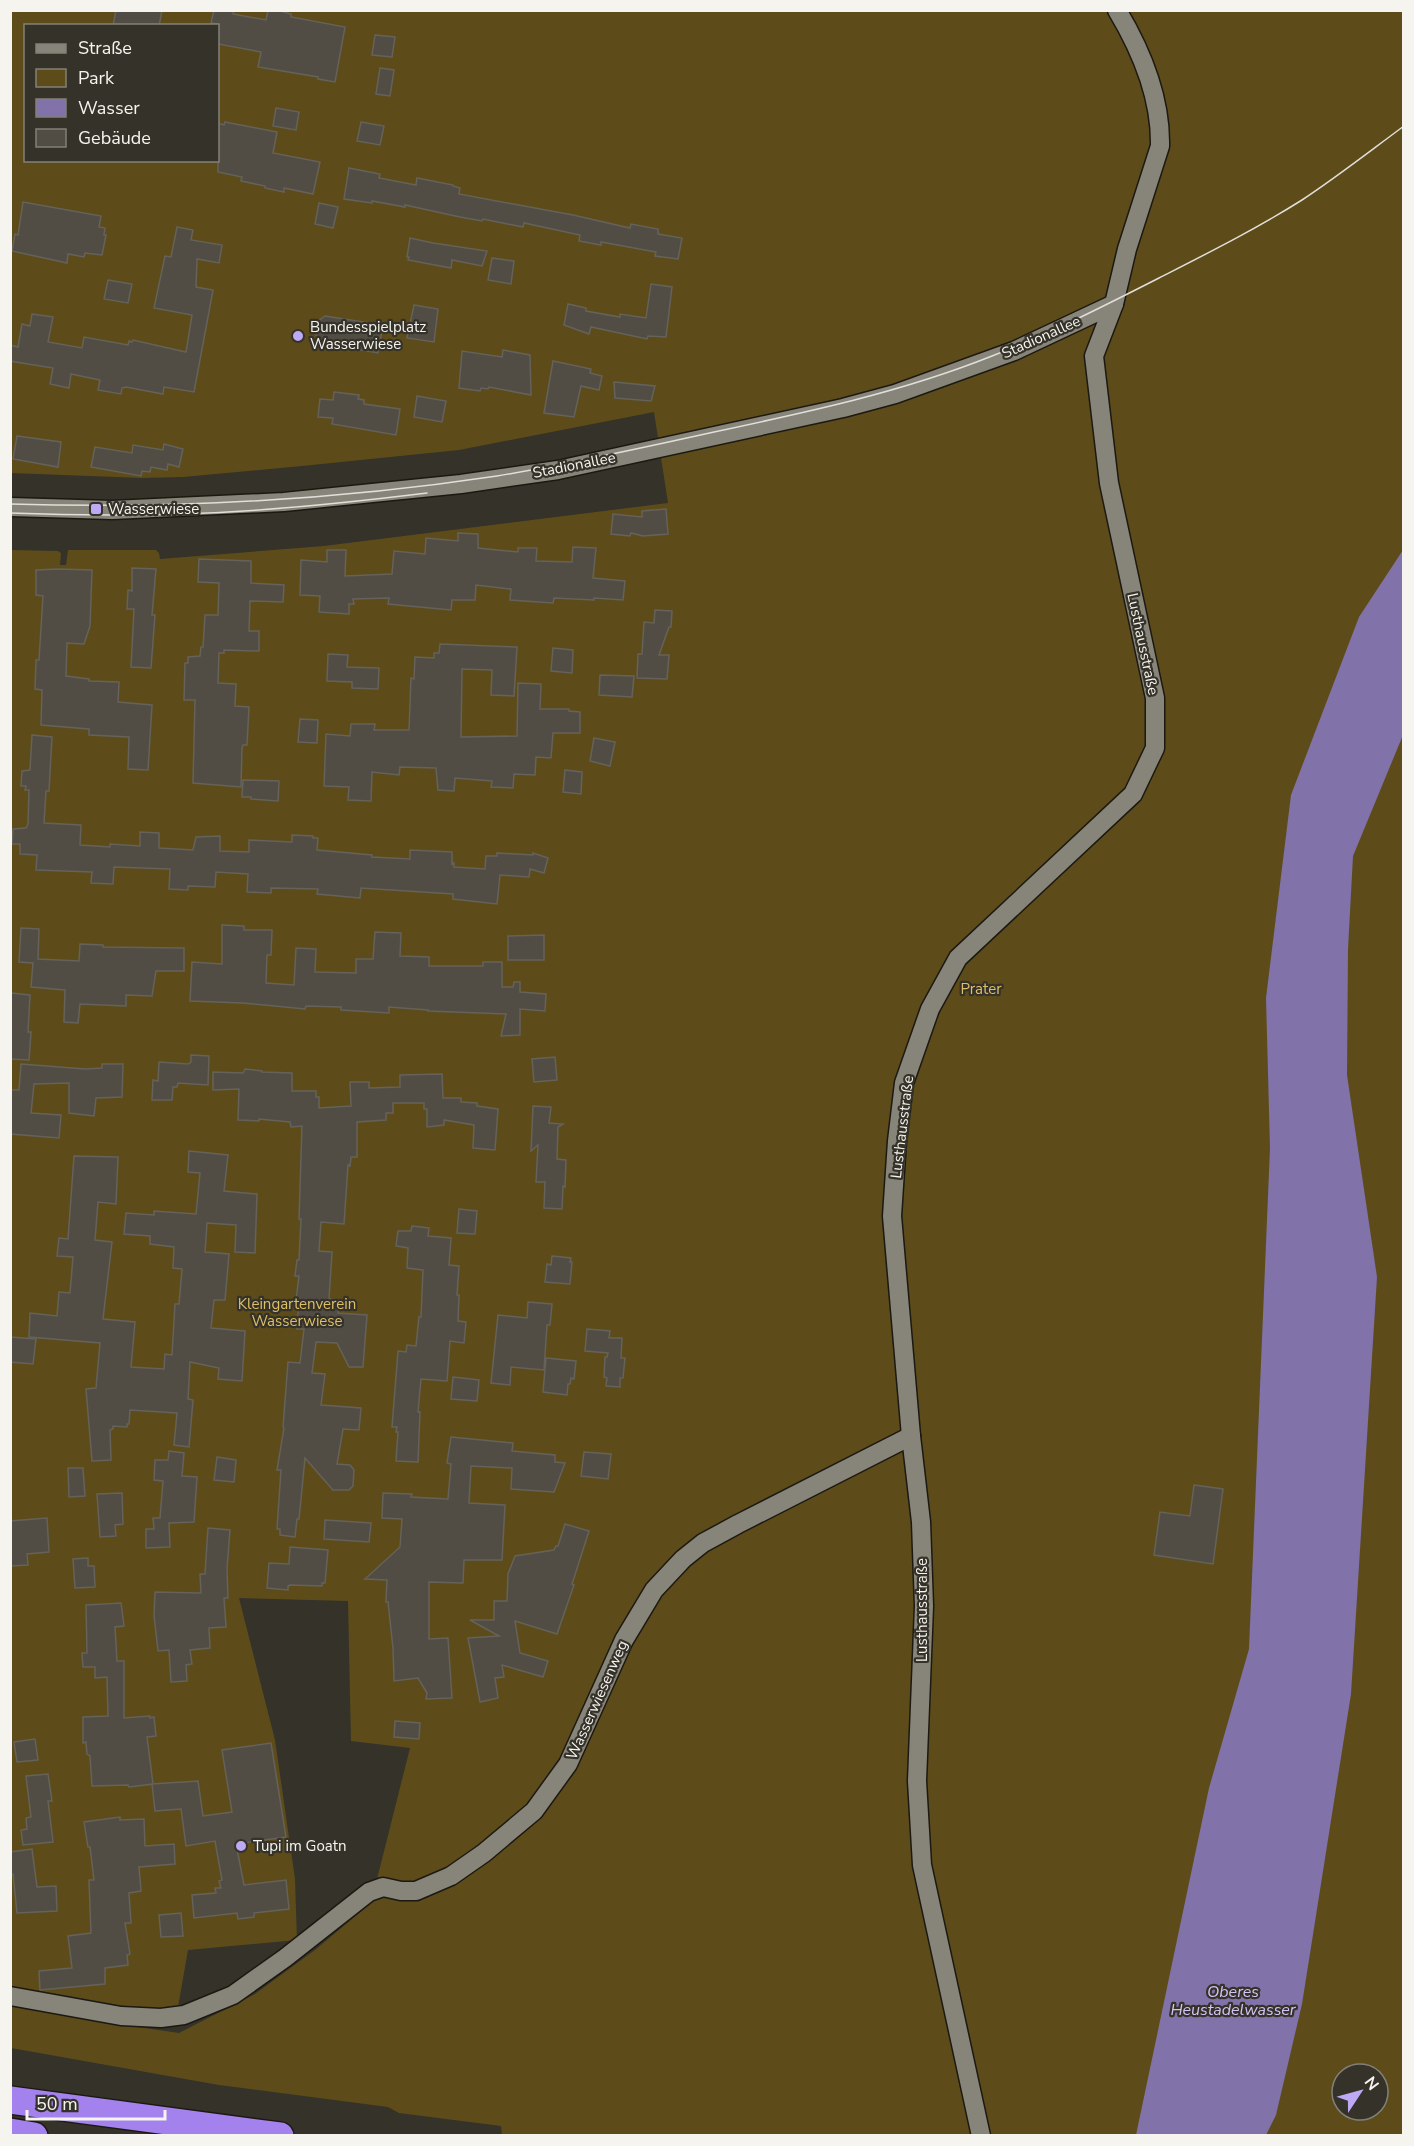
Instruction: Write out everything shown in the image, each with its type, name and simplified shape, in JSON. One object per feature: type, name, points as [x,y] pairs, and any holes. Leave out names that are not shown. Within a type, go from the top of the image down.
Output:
[{"type":"highway","points":[[10,2084],[51,2106]]},
{"type":"highway","points":[[10,2091],[51,2106]]},
{"type":"highway","points":[[10,2100],[280,2136]]},
{"type":"street","name":"Lusthausstraße","points":[[981,2136],[922,1865],[917,1781],[924,1606],[921,1522],[911,1436],[892,1216],[904,1083],[930,1009],[958,958],[1133,794],[1155,748],[1155,698],[1108,483],[1094,356],[1114,304],[1126,249],[1160,146],[1161,128],[1143,63],[1129,30],[1117,10]]},
{"type":"street","name":"Stadionallee","points":[[10,507],[112,510],[295,502],[461,484],[558,470],[843,408],[895,394],[1014,351],[1114,304]]},
{"type":"street","name":"Wasserwiesenweg","points":[[10,1996],[121,2016],[161,2018],[178,2016],[233,1995],[285,1958],[369,1892],[383,1887],[401,1892],[416,1891],[451,1876],[484,1853],[534,1811],[568,1764],[624,1640],[654,1590],[683,1559],[703,1543],[911,1436]]},
{"type":"green space","name":"Prater","points":[[11,11],[1403,11],[1403,2135],[502,2135],[501,2126],[399,2113],[388,2107],[219,2085],[11,2048],[11,2002],[26,2009],[179,2033],[255,1994],[315,1950],[371,1903],[410,1748],[351,1741],[348,1601],[239,1598],[275,1740],[295,1879],[297,1940],[188,1950],[178,2007],[135,2011],[11,1989],[11,550],[58,551],[61,553],[60,565],[66,565],[68,550],[156,550],[160,559],[324,546],[668,503],[654,412],[459,450],[183,477],[142,478],[11,473]]},
{"type":"water","name":"Oberes Heustadelwasser","points":[[1403,550],[1403,735],[1353,856],[1348,949],[1347,1075],[1377,1277],[1351,1694],[1302,2004],[1276,2115],[1266,2135],[1136,2135],[1209,1788],[1249,1649],[1270,1148],[1266,998],[1291,795],[1359,617]]},
{"type":"building","points":[[116,10],[162,10],[159,24],[113,24]]},
{"type":"building","points":[[214,10],[234,10],[233,14],[266,20],[268,10],[277,10],[291,14],[291,17],[345,27],[335,82],[258,67],[261,52],[219,44],[219,24],[211,23]]},
{"type":"building","points":[[375,35],[395,37],[392,57],[372,55]]},
{"type":"building","points":[[380,68],[394,70],[390,96],[376,94]]},
{"type":"building","points":[[276,108],[299,112],[296,130],[273,126]]},
{"type":"building","points":[[225,122],[277,132],[273,153],[320,162],[313,194],[284,188],[284,192],[265,188],[265,186],[241,181],[242,177],[218,172],[219,123],[224,125]]},
{"type":"building","points":[[361,122],[384,126],[380,145],[357,141]]},
{"type":"building","points":[[349,168],[380,174],[379,178],[416,185],[417,178],[453,185],[460,188],[459,194],[630,228],[631,224],[658,229],[658,234],[682,238],[678,259],[655,256],[656,252],[601,242],[601,245],[579,241],[580,235],[524,223],[523,227],[405,205],[405,207],[344,199]]},
{"type":"building","points":[[23,202],[101,216],[99,227],[105,228],[104,235],[106,235],[102,255],[85,253],[84,257],[68,254],[67,263],[12,251],[15,234],[18,235]]},
{"type":"building","points":[[319,203],[338,207],[333,228],[315,224]]},
{"type":"building","points":[[177,227],[193,230],[191,240],[222,245],[219,263],[197,259],[196,287],[213,290],[194,392],[164,387],[163,394],[126,387],[122,388],[121,394],[98,390],[100,380],[71,374],[69,388],[50,384],[53,368],[10,361],[10,345],[18,347],[22,324],[30,326],[32,314],[53,317],[48,342],[82,348],[84,337],[128,345],[129,341],[133,340],[186,352],[192,315],[154,308],[165,256],[171,257]]},
{"type":"building","points":[[410,238],[487,251],[482,266],[452,260],[451,268],[408,260]]},
{"type":"building","points":[[492,258],[514,261],[511,284],[488,280]]},
{"type":"building","points":[[108,280],[132,284],[128,303],[104,299]]},
{"type":"building","points":[[651,284],[672,287],[666,337],[648,336],[647,339],[591,327],[589,334],[564,325],[568,304],[586,308],[586,311],[620,317],[620,314],[646,318]]},
{"type":"building","points":[[414,305],[438,309],[434,342],[407,338]]},
{"type":"building","points":[[325,316],[383,325],[378,353],[321,343],[316,335],[318,321]]},
{"type":"building","points":[[503,350],[530,355],[531,395],[489,387],[488,389],[481,388],[480,391],[459,388],[462,351],[502,357]]},
{"type":"building","points":[[553,361],[591,369],[590,373],[602,376],[599,390],[581,386],[574,417],[544,413]]},
{"type":"building","points":[[614,382],[655,386],[651,401],[615,398]]},
{"type":"building","points":[[334,392],[359,395],[358,399],[364,400],[364,404],[400,409],[396,435],[332,424],[333,418],[318,417],[320,399],[333,400]]},
{"type":"building","points":[[417,396],[446,401],[442,422],[414,417]]},
{"type":"building","points":[[17,436],[61,442],[58,467],[13,459]]},
{"type":"building","points":[[164,444],[183,449],[179,467],[168,464],[167,470],[151,467],[150,472],[142,471],[141,476],[91,467],[95,447],[132,453],[133,445],[163,450]]},
{"type":"building","points":[[666,509],[668,534],[643,536],[631,533],[630,536],[611,534],[613,514],[642,517],[642,511]]},
{"type":"building","points":[[458,533],[478,534],[478,548],[518,552],[518,548],[537,548],[536,561],[572,562],[573,547],[596,548],[593,578],[625,581],[623,600],[554,598],[553,603],[510,600],[511,589],[476,585],[475,600],[452,600],[451,610],[388,604],[389,598],[353,599],[354,604],[349,604],[349,614],[319,612],[320,596],[300,595],[301,560],[327,562],[327,550],[346,550],[345,576],[392,574],[394,551],[425,554],[426,538],[458,541]]},
{"type":"building","points":[[199,559],[251,561],[251,583],[284,585],[283,602],[250,601],[249,631],[259,631],[259,651],[224,650],[224,653],[219,653],[218,683],[236,684],[235,706],[249,707],[247,745],[243,745],[242,748],[241,787],[193,783],[195,700],[184,700],[185,663],[188,663],[188,657],[200,656],[201,647],[203,647],[205,615],[218,615],[219,583],[198,582]]},
{"type":"building","points":[[132,568],[156,569],[151,668],[131,667],[134,609],[127,609],[128,590],[132,591]]},
{"type":"building","points":[[36,570],[92,570],[90,626],[84,644],[67,643],[66,676],[89,679],[89,681],[119,682],[118,702],[152,705],[148,770],[128,769],[129,737],[89,735],[89,729],[41,725],[42,690],[35,689],[43,596],[36,595]]},
{"type":"building","points":[[655,610],[672,611],[671,627],[669,627],[659,655],[669,655],[667,679],[637,678],[638,654],[642,654],[644,622],[654,623]]},
{"type":"building","points":[[440,644],[517,647],[514,696],[491,695],[492,670],[462,669],[461,737],[517,736],[518,683],[541,684],[540,709],[569,709],[569,711],[580,712],[580,733],[553,733],[551,758],[536,757],[535,775],[514,774],[513,788],[491,787],[492,781],[455,778],[454,791],[438,790],[436,768],[400,767],[399,775],[372,772],[371,801],[348,800],[349,787],[324,786],[326,734],[350,736],[351,724],[375,724],[374,730],[409,730],[411,678],[414,679],[415,657],[434,658],[434,653],[439,653]]},
{"type":"building","points":[[553,648],[573,650],[572,673],[551,671]]},
{"type":"building","points":[[328,654],[348,655],[347,667],[379,668],[378,689],[352,688],[352,682],[327,681]]},
{"type":"building","points":[[600,675],[634,676],[632,697],[599,695]]},
{"type":"building","points":[[300,719],[318,720],[317,743],[298,742]]},
{"type":"building","points":[[32,735],[52,737],[49,791],[46,791],[44,823],[81,825],[80,845],[140,846],[140,832],[159,833],[159,848],[193,850],[196,837],[220,836],[220,851],[249,852],[249,840],[292,842],[292,835],[318,838],[317,850],[372,855],[372,857],[410,859],[410,850],[452,852],[454,867],[485,869],[486,856],[497,856],[497,853],[533,855],[533,853],[548,858],[544,873],[530,869],[529,877],[500,875],[497,904],[453,899],[453,894],[361,888],[360,898],[317,894],[318,889],[271,888],[271,893],[247,892],[248,874],[216,872],[215,887],[188,886],[188,890],[169,889],[170,869],[114,867],[113,884],[91,883],[92,872],[36,870],[37,855],[20,854],[20,844],[12,844],[13,829],[26,828],[28,824],[29,790],[25,790],[26,786],[21,786],[22,771],[30,770]]},
{"type":"building","points":[[594,738],[615,742],[610,766],[590,761]]},
{"type":"building","points":[[565,770],[582,772],[581,794],[563,792]]},
{"type":"building","points":[[243,780],[279,781],[278,801],[242,797]]},
{"type":"building","points":[[222,925],[244,926],[244,930],[272,930],[271,955],[267,955],[266,983],[294,985],[296,948],[316,949],[315,972],[356,973],[356,959],[373,959],[375,932],[401,933],[400,956],[429,957],[429,966],[483,966],[483,962],[502,962],[502,987],[513,987],[514,982],[520,982],[520,992],[546,994],[545,1011],[520,1009],[520,1035],[501,1036],[506,1014],[389,1007],[389,1013],[341,1010],[341,1007],[306,1006],[305,1009],[190,1001],[192,962],[222,964]]},
{"type":"building","points":[[21,928],[39,929],[38,959],[79,961],[80,944],[103,945],[103,947],[184,948],[184,971],[156,971],[152,996],[126,995],[126,1006],[80,1004],[78,1023],[64,1022],[65,990],[31,987],[33,963],[19,962]]},
{"type":"building","points":[[544,935],[544,960],[508,960],[508,936]]},
{"type":"building","points":[[11,993],[30,995],[29,1060],[10,1059]]},
{"type":"building","points":[[191,1055],[209,1056],[208,1085],[178,1083],[177,1087],[173,1087],[172,1100],[152,1100],[153,1080],[158,1081],[159,1062],[188,1064],[191,1062]]},
{"type":"building","points":[[555,1057],[557,1080],[534,1082],[532,1059]]},
{"type":"building","points":[[21,1064],[85,1069],[102,1068],[102,1064],[123,1064],[122,1097],[96,1098],[94,1116],[69,1113],[69,1083],[34,1084],[31,1113],[61,1115],[59,1138],[10,1134],[10,1090],[19,1090]]},
{"type":"building","points":[[245,1069],[292,1073],[292,1091],[316,1091],[316,1097],[319,1097],[319,1108],[351,1106],[350,1082],[369,1082],[369,1088],[400,1087],[400,1075],[442,1074],[443,1098],[461,1098],[461,1102],[477,1103],[477,1106],[498,1109],[495,1150],[473,1148],[474,1125],[444,1120],[444,1125],[427,1127],[427,1109],[424,1109],[424,1103],[393,1103],[393,1113],[386,1113],[386,1120],[357,1122],[357,1157],[351,1157],[350,1166],[348,1165],[344,1224],[321,1222],[319,1251],[332,1252],[329,1299],[339,1300],[338,1313],[367,1315],[363,1367],[349,1367],[337,1343],[316,1342],[312,1373],[325,1374],[321,1405],[361,1408],[359,1430],[343,1429],[337,1464],[350,1465],[354,1470],[353,1486],[349,1490],[333,1490],[305,1458],[295,1537],[280,1535],[280,1529],[277,1529],[281,1470],[277,1470],[284,1428],[288,1362],[300,1363],[304,1329],[297,1329],[299,1300],[296,1300],[299,1276],[295,1276],[297,1260],[299,1260],[301,1219],[299,1219],[302,1126],[291,1127],[290,1122],[259,1119],[259,1121],[238,1120],[239,1089],[213,1090],[213,1072],[243,1073]]},
{"type":"building","points":[[533,1106],[551,1107],[549,1123],[563,1124],[558,1127],[557,1159],[566,1160],[562,1209],[544,1208],[545,1182],[536,1182],[538,1145],[531,1151]]},
{"type":"building","points":[[189,1151],[228,1155],[224,1191],[257,1194],[255,1253],[235,1252],[236,1225],[207,1223],[205,1252],[229,1254],[225,1300],[214,1300],[211,1328],[245,1331],[242,1381],[218,1379],[219,1368],[190,1362],[188,1399],[193,1400],[189,1447],[174,1445],[177,1413],[130,1410],[127,1427],[113,1426],[110,1430],[111,1460],[92,1461],[86,1389],[96,1388],[100,1343],[29,1337],[30,1313],[57,1316],[59,1292],[70,1293],[73,1257],[57,1256],[59,1238],[68,1239],[74,1156],[118,1157],[116,1204],[98,1202],[95,1240],[112,1242],[103,1319],[135,1322],[131,1367],[164,1369],[165,1354],[172,1355],[175,1304],[179,1304],[182,1269],[173,1268],[174,1247],[150,1244],[150,1236],[124,1234],[126,1213],[154,1215],[154,1211],[196,1214],[200,1173],[188,1172]]},
{"type":"building","points":[[459,1209],[477,1211],[475,1234],[457,1233]]},
{"type":"building","points":[[412,1226],[429,1228],[428,1236],[451,1238],[449,1265],[459,1266],[458,1321],[466,1322],[464,1343],[450,1341],[447,1381],[421,1379],[418,1412],[420,1412],[418,1462],[396,1461],[398,1432],[396,1432],[397,1427],[392,1427],[398,1351],[406,1352],[407,1345],[416,1346],[419,1317],[421,1317],[423,1270],[407,1268],[408,1248],[396,1246],[398,1231],[411,1231]]},
{"type":"building","points":[[552,1256],[571,1258],[570,1284],[545,1282],[547,1264],[551,1265]]},
{"type":"building","points":[[528,1302],[552,1304],[550,1325],[547,1325],[544,1370],[511,1367],[510,1385],[491,1383],[498,1315],[527,1318]]},
{"type":"building","points":[[587,1329],[610,1331],[609,1338],[622,1338],[621,1358],[625,1358],[620,1387],[606,1386],[605,1357],[608,1353],[585,1351]]},
{"type":"building","points":[[10,1337],[36,1339],[33,1364],[10,1362]]},
{"type":"building","points":[[546,1358],[576,1361],[574,1379],[571,1378],[568,1384],[567,1395],[543,1392]]},
{"type":"building","points":[[453,1377],[479,1380],[477,1401],[451,1399]]},
{"type":"building","points":[[451,1437],[513,1443],[512,1451],[555,1455],[555,1462],[565,1463],[554,1492],[511,1489],[512,1468],[471,1466],[469,1503],[505,1505],[502,1560],[464,1560],[463,1583],[429,1582],[429,1639],[448,1638],[452,1698],[426,1699],[427,1693],[418,1678],[394,1681],[393,1648],[388,1602],[386,1602],[387,1580],[365,1579],[400,1547],[402,1519],[382,1518],[383,1493],[448,1499],[451,1464],[447,1463]]},
{"type":"building","points":[[169,1451],[184,1453],[182,1476],[197,1477],[194,1522],[169,1523],[170,1547],[146,1548],[146,1529],[154,1529],[153,1518],[160,1518],[163,1481],[154,1480],[155,1460],[168,1460]]},
{"type":"building","points":[[584,1452],[611,1454],[608,1479],[581,1476]]},
{"type":"building","points":[[217,1457],[236,1460],[234,1482],[214,1480]]},
{"type":"building","points":[[68,1468],[83,1468],[85,1496],[69,1497]]},
{"type":"building","points":[[1194,1485],[1223,1489],[1213,1564],[1154,1555],[1160,1512],[1190,1516]]},
{"type":"building","points":[[122,1493],[123,1524],[115,1525],[116,1536],[100,1537],[97,1494]]},
{"type":"building","points":[[47,1518],[49,1552],[27,1554],[28,1565],[10,1566],[10,1521]]},
{"type":"building","points":[[325,1520],[371,1523],[369,1542],[324,1539]]},
{"type":"building","points":[[565,1524],[589,1531],[557,1634],[515,1621],[520,1653],[548,1661],[543,1677],[502,1665],[504,1677],[495,1678],[498,1698],[480,1702],[468,1638],[499,1636],[470,1620],[494,1620],[494,1601],[507,1601],[508,1574],[515,1556],[554,1550],[558,1546]]},
{"type":"building","points":[[208,1528],[230,1530],[227,1569],[228,1598],[224,1598],[226,1627],[209,1628],[210,1648],[190,1650],[192,1664],[186,1665],[187,1681],[171,1682],[169,1650],[158,1651],[154,1615],[155,1592],[201,1593],[200,1574],[205,1574]]},
{"type":"building","points":[[290,1547],[328,1550],[325,1583],[322,1583],[322,1586],[290,1585],[288,1590],[267,1588],[269,1563],[289,1564]]},
{"type":"building","points":[[88,1558],[88,1566],[94,1566],[95,1587],[75,1588],[73,1559]]},
{"type":"building","points":[[121,1603],[124,1626],[115,1627],[117,1661],[124,1661],[124,1718],[154,1717],[156,1736],[147,1737],[153,1784],[129,1787],[128,1785],[92,1786],[90,1756],[87,1754],[86,1742],[83,1743],[83,1717],[108,1716],[107,1677],[95,1678],[95,1667],[83,1667],[82,1653],[87,1653],[86,1605]]},
{"type":"building","points":[[395,1721],[420,1723],[419,1739],[394,1737]]},
{"type":"building","points":[[35,1739],[38,1760],[17,1762],[14,1742]]},
{"type":"building","points":[[271,1743],[286,1837],[236,1844],[244,1885],[286,1880],[289,1909],[254,1913],[254,1917],[238,1919],[237,1913],[194,1918],[192,1895],[216,1893],[215,1888],[221,1888],[219,1881],[222,1880],[215,1841],[186,1846],[181,1809],[155,1811],[152,1784],[198,1781],[203,1816],[232,1812],[222,1750]]},
{"type":"building","points":[[48,1774],[52,1801],[48,1801],[53,1842],[23,1845],[21,1830],[27,1829],[26,1818],[31,1817],[26,1776]]},
{"type":"building","points":[[120,1817],[120,1820],[144,1819],[145,1846],[174,1844],[175,1864],[139,1867],[141,1891],[129,1893],[131,1923],[125,1923],[130,1954],[127,1955],[128,1965],[105,1968],[105,1984],[40,1990],[39,1971],[72,1968],[68,1936],[91,1933],[89,1880],[94,1880],[84,1822]]},
{"type":"building","points":[[32,1849],[37,1887],[56,1886],[57,1911],[17,1913],[13,1874],[10,1875],[10,1852]]},
{"type":"building","points":[[181,1913],[183,1936],[161,1937],[159,1915]]},
{"type":"tram line","points":[[10,504],[193,504],[315,497],[437,484],[497,476],[606,455],[784,417],[889,391],[958,369],[1034,338],[1196,259],[1302,200],[1404,126]]},
{"type":"tram line","points":[[10,513],[134,515],[227,512],[321,505],[427,493]]},
{"type":"place","name":"Bundesspielplatz Wasserwiese","points":[[298,336]]},
{"type":"place","name":"Wasserwiese","points":[[96,509]]},
{"type":"place","name":"Tupi im Goatn","points":[[241,1846]]},
{"type":"park label","name":"Kleingartenverein Wasserwiese","points":[[297,1312]]}]
